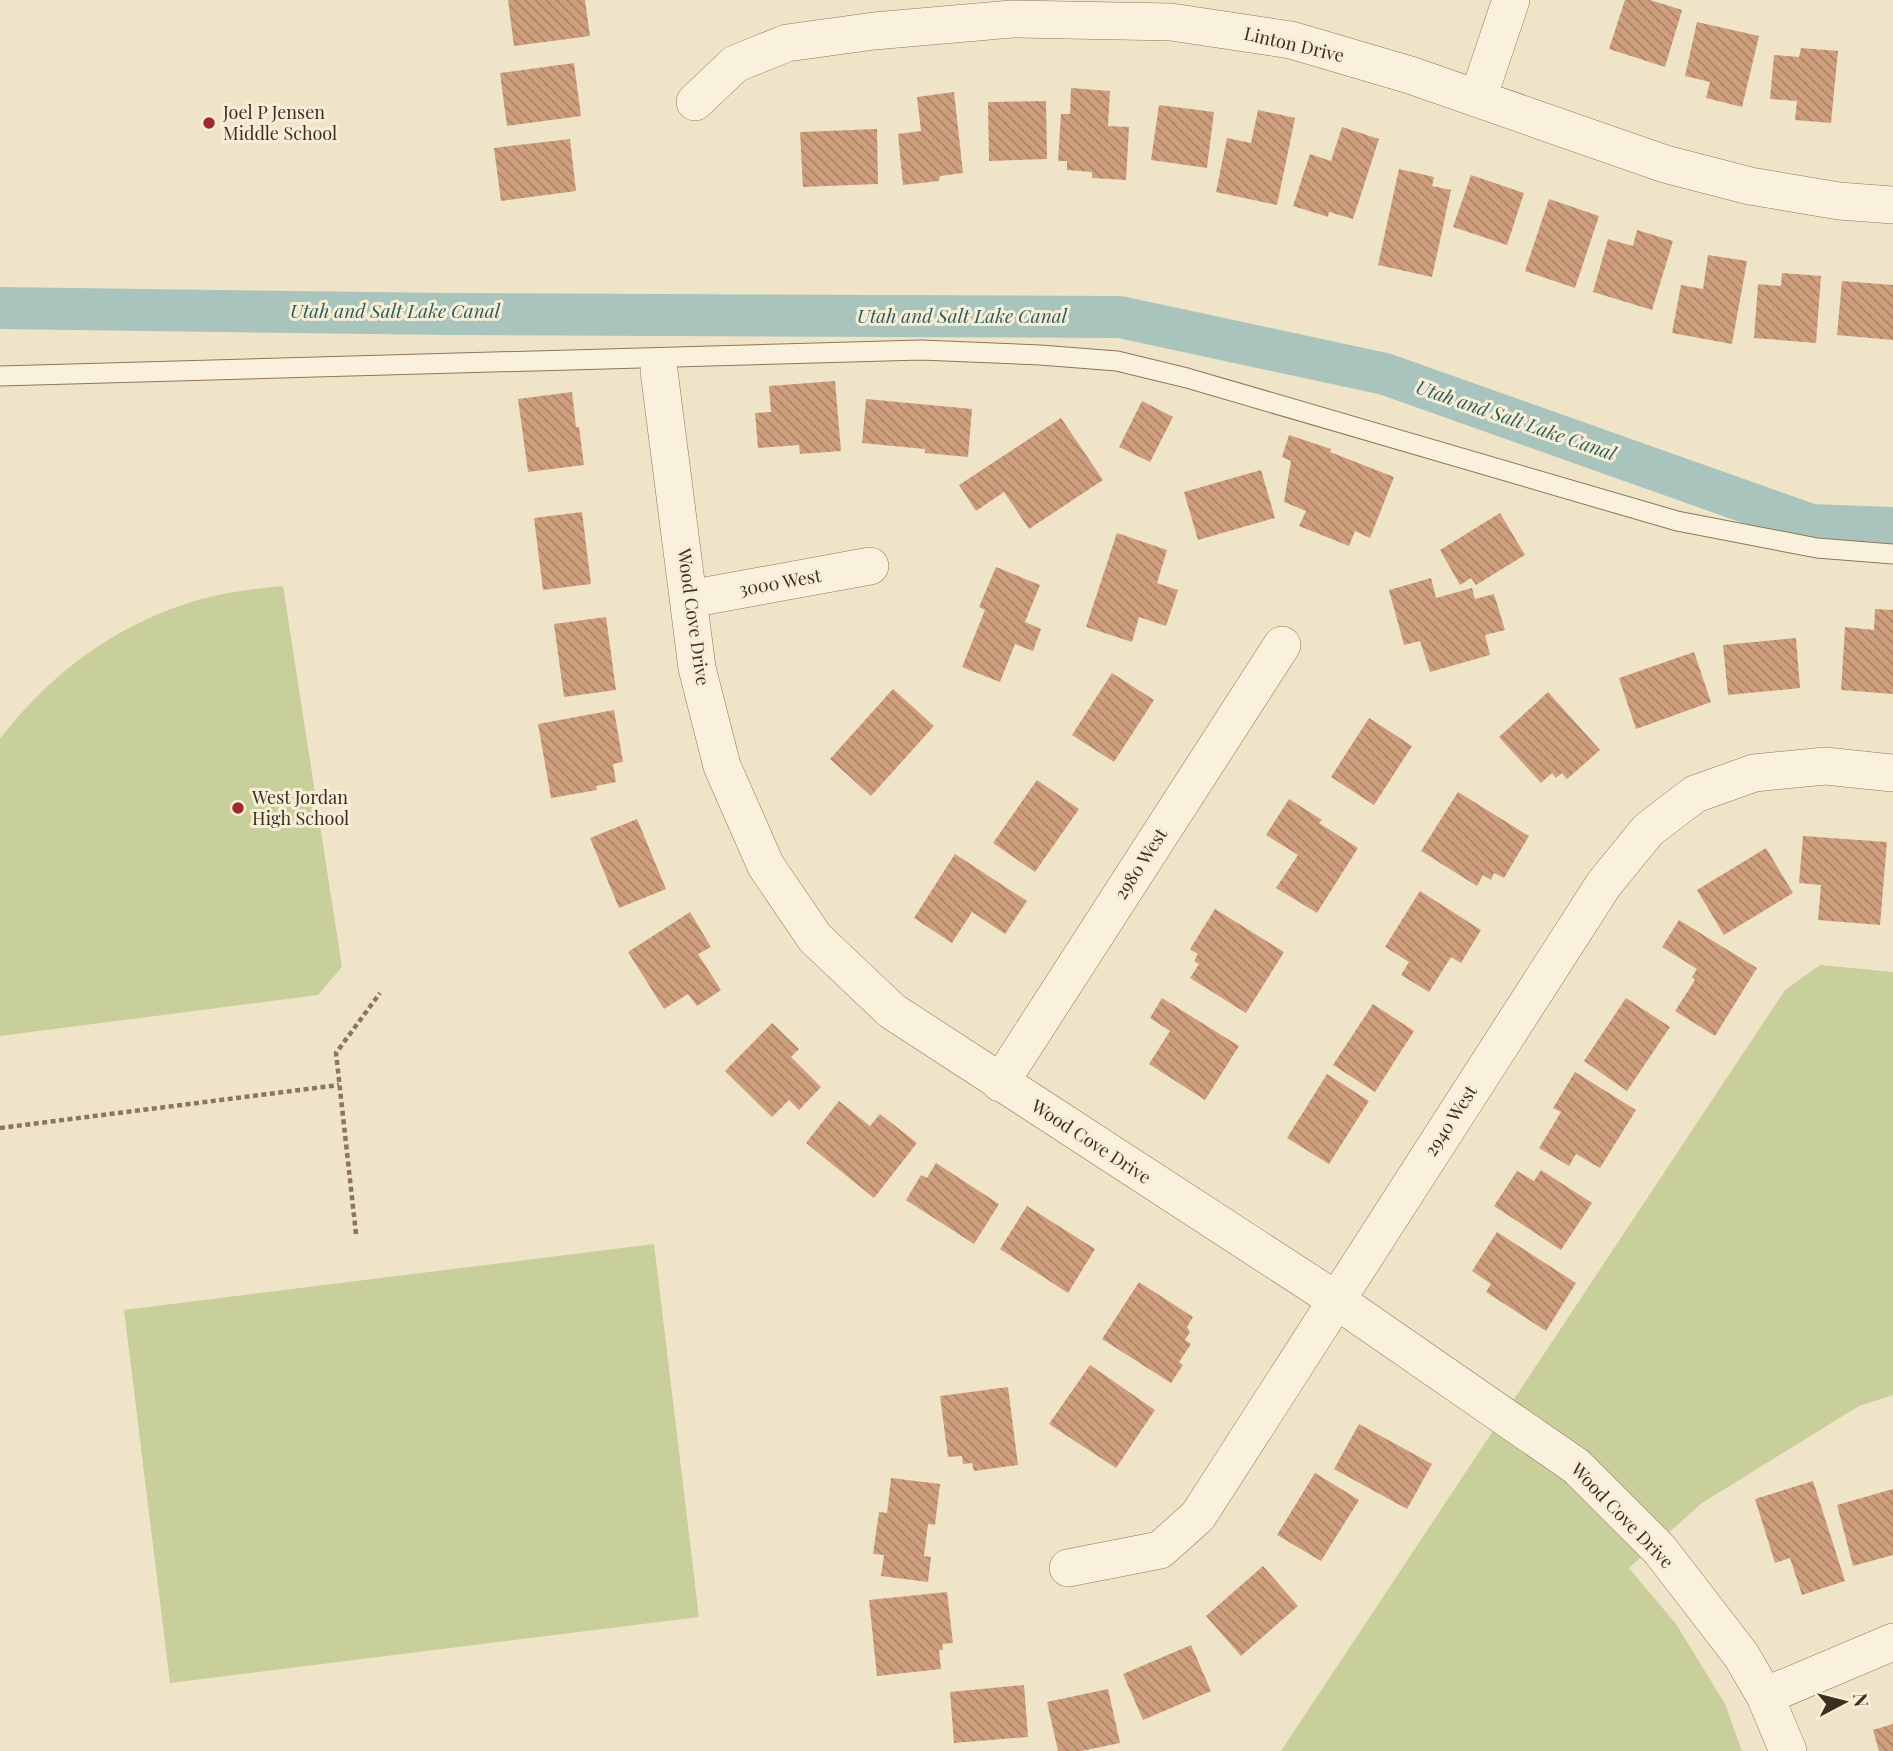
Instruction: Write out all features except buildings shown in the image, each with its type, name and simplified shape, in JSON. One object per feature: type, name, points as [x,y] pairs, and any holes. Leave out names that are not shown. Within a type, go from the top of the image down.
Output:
[{"type":"street","points":[[1478,98],[1511,0]]},
{"type":"street","name":"Linton Drive","points":[[695,102],[735,64],[788,43],[872,16],[1171,22],[1290,40],[1410,75],[1665,164],[1750,186],[1839,201],[1893,205]]},
{"type":"street","name":"Wood Cove Drive","points":[[659,371],[697,668],[722,766],[766,866],[815,938],[892,1012],[1336,1300],[1577,1466],[1660,1550],[1741,1656],[1765,1696],[1788,1751]]},
{"type":"street","name":"3000 West","points":[[689,599],[870,566]]},
{"type":"street","name":"2980 West","points":[[1000,1083],[1282,645]]},
{"type":"street","name":"2940 West","points":[[1068,1567],[1160,1549],[1198,1516],[1604,884],[1648,830],[1695,794],[1754,773],[1825,766],[1893,773]]},
{"type":"street","points":[[1765,1696],[1893,1642]]},
{"type":"lane","points":[[0,376],[922,350],[1117,361],[1187,378],[1677,521],[1817,548],[1893,554]]},
{"type":"path","points":[[356,1234],[336,1053],[380,993]]},
{"type":"path","points":[[0,1128],[339,1085]]},
{"type":"green space","points":[[283,586],[342,967],[318,995],[0,1036],[0,739],[41,693],[64,672],[88,653],[140,622],[198,600]]},
{"type":"green space","points":[[1820,965],[1893,972],[1893,1395],[1859,1406],[1702,1503],[1629,1568],[1676,1624],[1725,1704],[1742,1751],[1281,1751],[1785,990]]},
{"type":"green space","points":[[654,1244],[699,1617],[170,1683],[124,1310]]},
{"type":"waterway","name":"Utah and Salt Lake Canal","points":[[0,308],[447,314],[1120,317],[1385,374],[1811,525],[1893,528]]},
{"type":"place","name":"Joel P Jensen Middle School","points":[[209,123]]},
{"type":"place","name":"West Jordan High School","points":[[238,808]]}]
